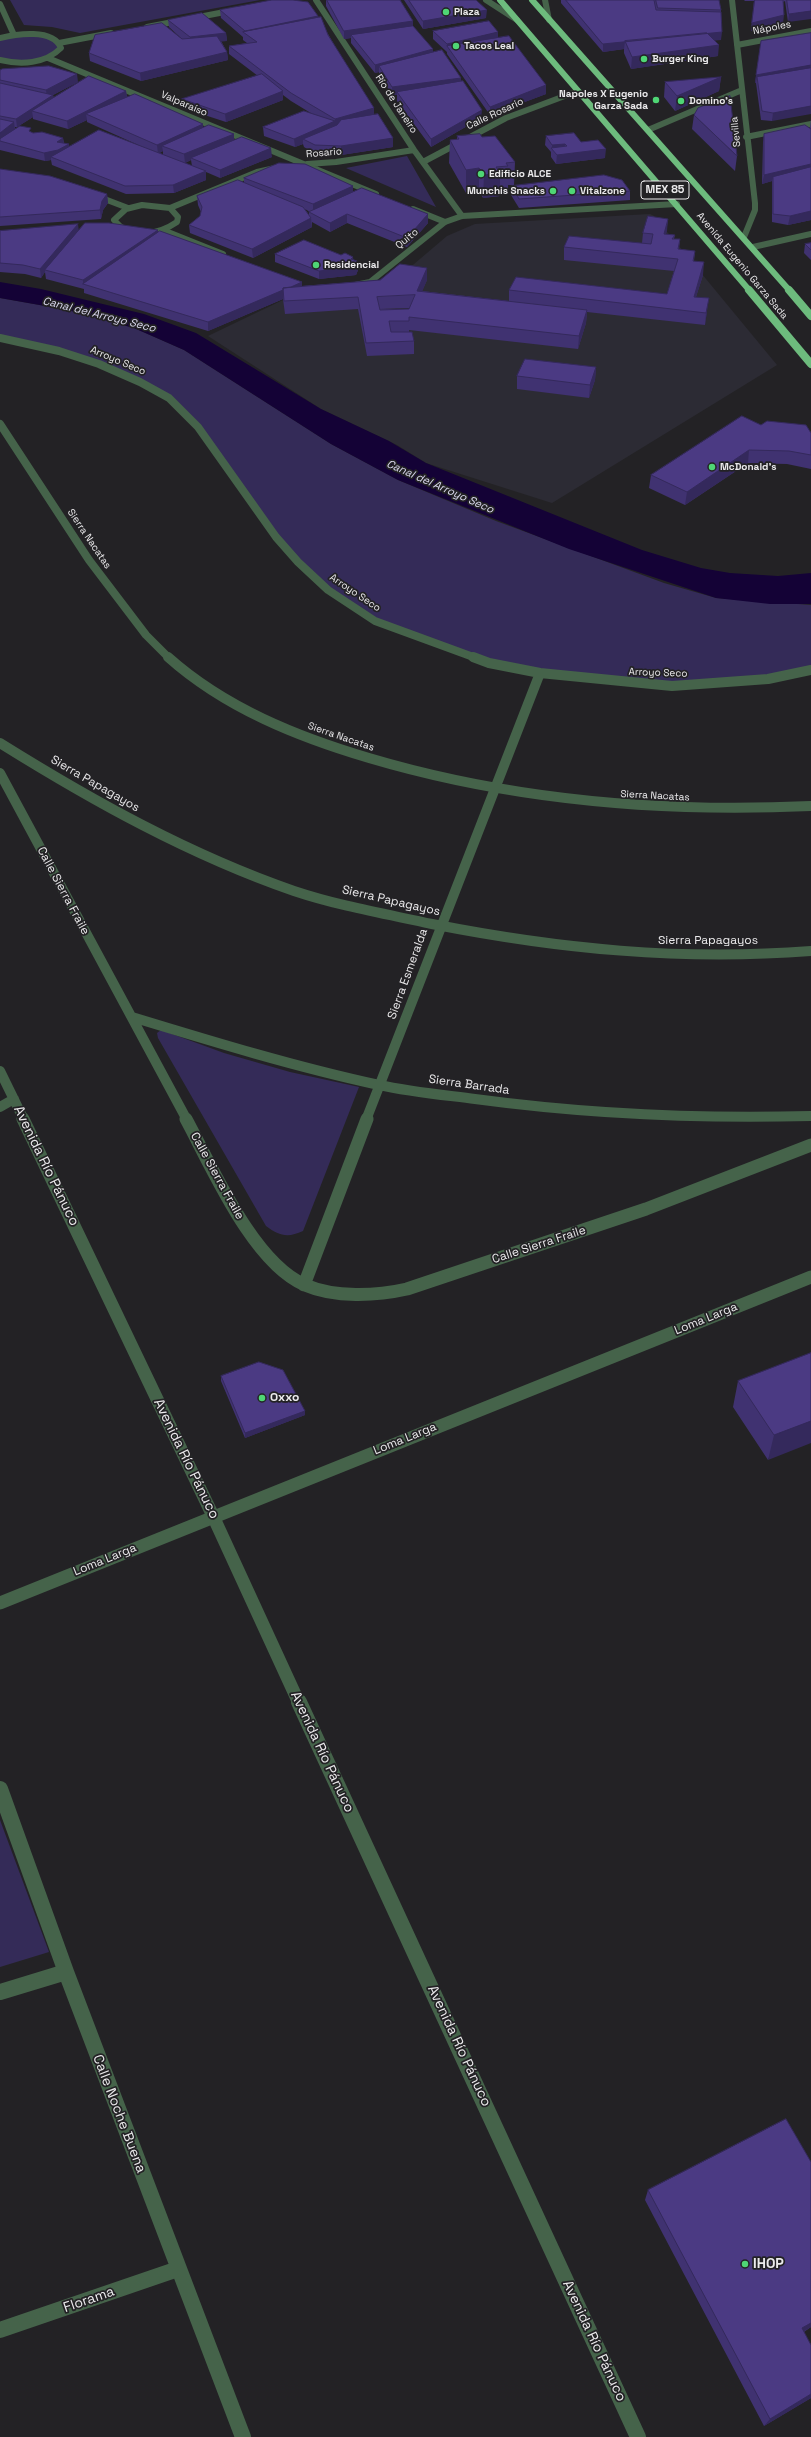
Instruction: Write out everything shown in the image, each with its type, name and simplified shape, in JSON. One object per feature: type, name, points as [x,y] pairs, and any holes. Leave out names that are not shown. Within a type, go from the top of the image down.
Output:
[{"type":"highway","name":"Avenida Eugenio Garza Sada","points":[[500,0],[677,204],[811,364]]},
{"type":"highway","name":"Avenida Eugenio Garza Sada","points":[[532,0],[753,247],[811,316]]},
{"type":"street","name":"Río de Janeiro","points":[[316,0],[414,150],[462,216]]},
{"type":"street","points":[[486,0],[517,20]]},
{"type":"street","points":[[545,0],[548,19]]},
{"type":"street","name":"Sevilla","points":[[732,0],[755,210],[744,237]]},
{"type":"street","points":[[0,4],[14,35]]},
{"type":"street","points":[[143,27],[242,9]]},
{"type":"street","name":"Nápoles","points":[[737,45],[811,31]]},
{"type":"street","points":[[59,43],[120,32]]},
{"type":"street","points":[[0,38],[14,35],[41,36],[53,38],[59,43],[61,48],[48,58],[27,62],[1,62]]},
{"type":"street","name":"Valparaíso","points":[[48,58],[381,196]]},
{"type":"street","points":[[648,130],[742,90]]},
{"type":"street","name":"Calle Rosario","points":[[423,162],[506,118],[578,91]]},
{"type":"street","points":[[746,137],[811,124]]},
{"type":"street","name":"Rosario","points":[[289,166],[336,162],[414,150]]},
{"type":"street","points":[[229,256],[163,230],[134,232],[113,226],[114,220],[118,213],[128,208],[142,205],[170,208],[257,172],[281,168]]},
{"type":"street","points":[[85,192],[128,208]]},
{"type":"street","points":[[402,204],[445,222]]},
{"type":"street","name":"Quito","points":[[349,285],[370,282],[445,222],[462,216],[677,204]]},
{"type":"street","points":[[163,230],[177,222],[178,217],[170,208]]},
{"type":"street","points":[[753,247],[811,234]]},
{"type":"street","name":"Arroyo Seco","points":[[0,338],[59,351],[100,364],[140,382],[169,398],[198,427],[276,537],[298,562],[328,590],[376,621],[489,662],[540,673],[672,686],[721,684],[768,679],[811,670]]},
{"type":"street","name":"Sierra Nacatas","points":[[0,424],[95,570],[155,645],[196,679],[245,709],[306,738],[423,775],[493,790],[580,803],[678,809],[747,810],[811,806]]},
{"type":"street","name":"Sierra Esmeralda","points":[[304,1285],[440,926],[540,673]]},
{"type":"street","name":"Sierra Papagayos","points":[[0,743],[97,802],[164,837],[280,886],[362,910],[508,939],[589,951],[682,956],[811,951]]},
{"type":"street","name":"Calle Sierra Fraile","points":[[0,773],[241,1221],[268,1254],[304,1285],[335,1292],[363,1294],[385,1294],[407,1289],[646,1209],[811,1145]]},
{"type":"street","name":"Sierra Barrada","points":[[132,1017],[233,1048],[381,1085],[509,1104],[613,1113],[755,1118],[811,1116]]},
{"type":"street","name":"Avenida Río Pánuco","points":[[0,1071],[213,1516],[638,2437]]},
{"type":"street","points":[[0,1107],[14,1099]]},
{"type":"street","name":"Loma Larga","points":[[0,1603],[213,1516],[811,1277]]},
{"type":"street","name":"Calle Noche Buena","points":[[0,1788],[66,1972],[178,2270],[243,2437]]},
{"type":"street","points":[[0,1992],[66,1972]]},
{"type":"street","name":"Florama","points":[[0,2330],[178,2270]]},
{"type":"shaded area","points":[[10,0],[260,0],[80,33],[52,27],[24,25]]},
{"type":"shaded area","points":[[14,35],[53,38],[61,48],[35,61],[0,60],[0,38]]},
{"type":"shaded area","points":[[407,156],[436,207],[346,168]]},
{"type":"shaded area","points":[[650,214],[654,216],[777,365],[552,503],[426,463],[397,445],[321,409],[208,336],[283,300],[380,293],[447,236],[475,224]]},
{"type":"shaded area","points":[[0,298],[68,310],[134,328],[184,350],[331,444],[398,480],[496,521],[664,583],[716,598],[811,605],[811,671],[672,686],[489,663],[375,621],[328,590],[284,546],[213,449],[169,398],[99,364],[0,338]]},
{"type":"shaded area","points":[[161,1030],[224,1053],[290,1072],[359,1087],[303,1231],[293,1235],[284,1235],[275,1232],[266,1226],[158,1038],[157,1033]]},
{"type":"shaded area","points":[[0,1820],[49,1952],[0,1967]]},
{"type":"water","name":"Canal del Arroyo Seco","points":[[0,282],[41,289],[144,314],[196,333],[321,409],[389,441],[426,463],[642,550],[701,568],[730,573],[778,576],[811,573],[811,604],[770,604],[716,598],[569,549],[398,480],[331,444],[184,350],[134,328],[68,310],[0,298]]},
{"type":"building","points":[[272,0],[308,2],[318,16],[245,31],[220,10]]},
{"type":"building","points":[[327,0],[400,0],[413,21],[344,31]]},
{"type":"building","name":"Plaza","points":[[409,0],[476,0],[487,10],[423,21]]},
{"type":"building","points":[[566,0],[654,0],[656,10],[721,12],[722,32],[603,44]]},
{"type":"building","points":[[656,0],[719,0],[721,10],[658,8]]},
{"type":"building","points":[[755,0],[783,0],[784,15],[752,23]]},
{"type":"building","points":[[787,0],[811,0],[811,11],[789,14]]},
{"type":"building","points":[[202,13],[226,33],[190,37],[168,20]]},
{"type":"building","points":[[321,17],[328,35],[374,108],[335,119],[291,93],[229,46],[257,42],[243,32]]},
{"type":"building","points":[[489,21],[498,32],[447,44],[433,31]]},
{"type":"building","points":[[162,23],[182,39],[217,36],[227,52],[140,73],[89,53],[95,35]]},
{"type":"building","points":[[413,26],[433,49],[375,65],[351,35]]},
{"type":"building","points":[[707,33],[719,45],[632,57],[625,41]]},
{"type":"building","points":[[811,33],[811,65],[756,75],[761,41]]},
{"type":"building","points":[[509,36],[546,85],[490,107],[447,46]]},
{"type":"building","points":[[442,50],[461,78],[392,87],[379,66]]},
{"type":"building","points":[[49,66],[77,74],[46,90],[0,80],[0,70],[2,69]]},
{"type":"building","points":[[811,68],[811,106],[773,113],[762,111],[757,77]]},
{"type":"building","points":[[262,74],[283,91],[225,114],[182,99]]},
{"type":"building","points":[[89,76],[126,91],[67,121],[32,111]]},
{"type":"building","points":[[721,77],[677,96],[665,82]]},
{"type":"building","points":[[463,81],[482,110],[431,139],[397,92]]},
{"type":"building","points":[[0,83],[53,95],[16,119],[0,116]]},
{"type":"building","points":[[135,94],[203,124],[157,145],[86,114]]},
{"type":"building","points":[[730,96],[737,156],[694,115],[698,108]]},
{"type":"building","points":[[304,111],[335,121],[294,139],[263,127]]},
{"type":"building","points":[[378,114],[393,138],[341,146],[315,145],[303,139],[337,125],[341,120]]},
{"type":"building","points":[[0,119],[14,122],[0,133]]},
{"type":"building","points":[[209,125],[234,134],[184,154],[162,146]]},
{"type":"building","points":[[805,125],[811,129],[811,164],[764,175],[764,134]]},
{"type":"building","points":[[20,126],[31,128],[29,131],[33,133],[42,132],[63,138],[57,142],[69,144],[58,150],[44,153],[0,141],[0,139]]},
{"type":"building","points":[[99,130],[206,171],[173,185],[125,186],[51,157]]},
{"type":"building","points":[[574,133],[581,142],[598,140],[606,149],[557,155],[551,148],[567,146],[565,144],[552,145],[546,136]]},
{"type":"building","points":[[480,134],[482,137],[495,136],[515,162],[506,163],[508,166],[496,167],[500,173],[484,175],[479,168],[466,170],[450,140],[459,139],[457,136]]},
{"type":"building","points":[[242,137],[271,148],[220,170],[191,158]]},
{"type":"building","points":[[279,163],[305,164],[353,186],[313,204],[244,178]]},
{"type":"building","points":[[811,167],[811,211],[790,216],[773,214],[773,177]]},
{"type":"building","points":[[0,169],[50,176],[107,194],[102,201],[100,210],[0,217]]},
{"type":"building","points":[[604,175],[622,180],[630,191],[519,199],[512,186]]},
{"type":"building","points":[[238,180],[303,207],[311,218],[252,249],[189,225],[200,216],[202,207],[197,196]]},
{"type":"building","points":[[362,188],[428,214],[407,238],[347,214],[330,223],[309,212]]},
{"type":"building","points":[[648,216],[668,219],[664,234],[675,235],[672,239],[680,239],[678,249],[695,251],[693,261],[704,262],[694,297],[709,298],[706,313],[509,290],[516,277],[667,294],[678,259],[564,247],[569,236],[651,244],[653,234],[643,233]]},
{"type":"building","points":[[85,223],[109,223],[158,230],[83,280],[45,270]]},
{"type":"building","points":[[78,224],[40,269],[23,265],[0,263],[0,231]]},
{"type":"building","points":[[160,231],[302,282],[291,287],[283,288],[283,290],[208,322],[83,284]]},
{"type":"building","points":[[304,240],[341,255],[345,253],[353,257],[351,259],[357,261],[356,267],[319,271],[275,254]]},
{"type":"building","points":[[811,243],[811,250],[805,244]]},
{"type":"building","points":[[400,264],[427,268],[417,291],[587,310],[579,336],[409,317],[409,321],[389,321],[391,332],[412,332],[414,341],[366,343],[358,297],[284,301],[283,288],[380,280]],"holes":[[[415,295],[409,309],[380,310],[377,297]]]},
{"type":"building","points":[[525,359],[596,367],[590,385],[517,376]]},
{"type":"building","points":[[742,416],[761,425],[767,421],[806,425],[811,433],[811,455],[789,451],[749,450],[687,492],[651,475]]},
{"type":"building","points":[[811,1353],[811,1421],[774,1435],[738,1381]]},
{"type":"building","name":"Oxxo","points":[[259,1362],[283,1370],[305,1411],[245,1433],[221,1376]]},
{"type":"building","name":"IHOP","points":[[786,2119],[811,2162],[811,2323],[802,2328],[811,2345],[811,2394],[770,2419],[648,2190]]},
{"type":"place","name":"Plaza","points":[[446,12]]},
{"type":"place","name":"Tacos Leal","points":[[456,46]]},
{"type":"place","name":"Burger King","points":[[644,59]]},
{"type":"place","name":"Napoles X Eugenio Garza Sada","points":[[656,100]]},
{"type":"place","name":"Domino's","points":[[681,101]]},
{"type":"place","name":"Edificio ALCE","points":[[481,174]]},
{"type":"place","name":"Munchis Snacks","points":[[553,191]]},
{"type":"place","name":"Vitalzone","points":[[572,191]]},
{"type":"place","name":"Residencial","points":[[316,265]]},
{"type":"place","name":"McDonald's","points":[[712,467]]},
{"type":"place","name":"Oxxo","points":[[262,1398]]},
{"type":"place","name":"IHOP","points":[[745,2264]]}]
